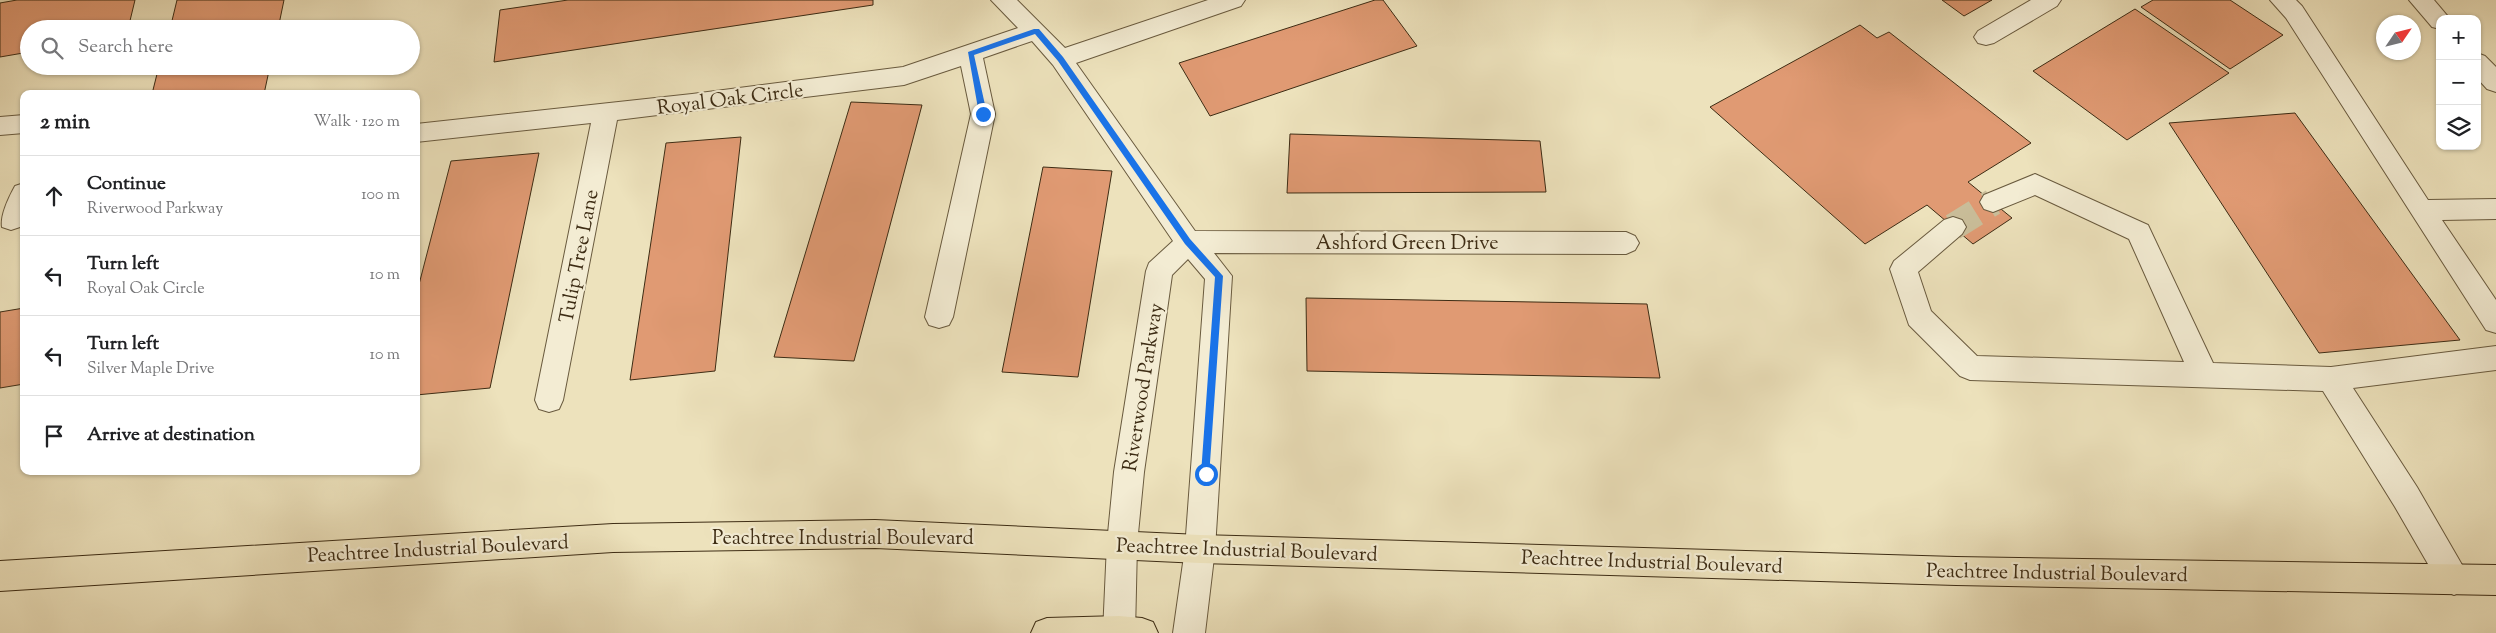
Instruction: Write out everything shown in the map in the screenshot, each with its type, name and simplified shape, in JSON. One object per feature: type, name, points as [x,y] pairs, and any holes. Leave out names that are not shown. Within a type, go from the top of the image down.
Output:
[{"type":"highway","name":"Peachtree Industrial Boulevard","points":[[0,576],[613,538],[875,534],[1200,549],[1956,571],[2496,580]]},
{"type":"highway","points":[[1047,633],[1127,632]]},
{"type":"street","points":[[1003,0],[1036,31],[1061,59],[1188,242],[1219,276],[1200,549],[1189,633]]},
{"type":"street","points":[[1061,59],[1233,0]]},
{"type":"street","points":[[1986,37],[2048,0]]},
{"type":"street","points":[[2282,0],[2294,12],[2421,210],[2496,322]]},
{"type":"street","points":[[2421,0],[2436,17]]},
{"type":"street","name":"Royal Oak Circle","points":[[420,133],[692,103],[904,76],[1036,31]]},
{"type":"street","points":[[938,316],[983,114],[970,54]]},
{"type":"street","points":[[2481,66],[2496,83]]},
{"type":"street","name":"Tulip Tree Lane","points":[[549,400],[606,112]]},
{"type":"street","points":[[0,126],[20,124]]},
{"type":"street","points":[[1993,202],[2035,184],[2139,232],[2204,374]]},
{"type":"street","points":[[12,220],[20,202]]},
{"type":"street","points":[[2421,210],[2496,209]]},
{"type":"street","points":[[1953,227],[1902,269],[1919,317],[1970,368],[2331,379],[2496,358]]},
{"type":"street","name":"Ashford Green Drive","points":[[1188,242],[1626,243]]},
{"type":"street","name":"Riverwood Parkway","points":[[1127,632],[1122,544],[1129,472],[1159,271],[1188,242]]},
{"type":"street","points":[[2331,379],[2406,497],[2454,580]]},
{"type":"building","points":[[17,0],[135,0],[130,20],[20,20],[20,54],[0,57],[0,3]]},
{"type":"building","points":[[177,0],[284,0],[280,20],[172,20]]},
{"type":"building","points":[[568,0],[873,0],[873,5],[494,62],[500,10]]},
{"type":"building","points":[[1375,0],[1383,0],[1417,46],[1210,116],[1179,63]]},
{"type":"building","points":[[1942,0],[1992,0],[1964,16]]},
{"type":"building","points":[[2153,0],[2230,0],[2283,35],[2230,69],[2141,7]]},
{"type":"building","points":[[2135,9],[2229,73],[2127,140],[2033,71]]},
{"type":"building","points":[[1860,25],[1877,38],[1889,32],[2031,143],[1968,182],[2012,218],[1973,244],[1927,205],[1865,244],[1710,107]]},
{"type":"building","points":[[157,75],[268,75],[265,90],[153,90]]},
{"type":"building","points":[[851,102],[922,105],[854,361],[774,357]]},
{"type":"building","points":[[2295,113],[2460,340],[2319,353],[2169,123]]},
{"type":"building","points":[[1290,134],[1540,141],[1546,192],[1287,193]]},
{"type":"building","points":[[741,137],[715,371],[630,380],[666,143]]},
{"type":"building","points":[[539,153],[490,388],[420,395],[420,281],[451,161]]},
{"type":"building","points":[[1043,167],[1112,171],[1078,377],[1002,372]]},
{"type":"building","points":[[1306,298],[1647,304],[1660,378],[1307,371]]},
{"type":"building","points":[[20,309],[20,385],[0,388],[0,312]]},
{"type":"tunnel","points":[[1953,227],[1993,202]]},
{"type":"route","points":[[983,114],[970,54],[1036,31],[1061,59],[1188,242],[1219,276],[1206,474]]}]
